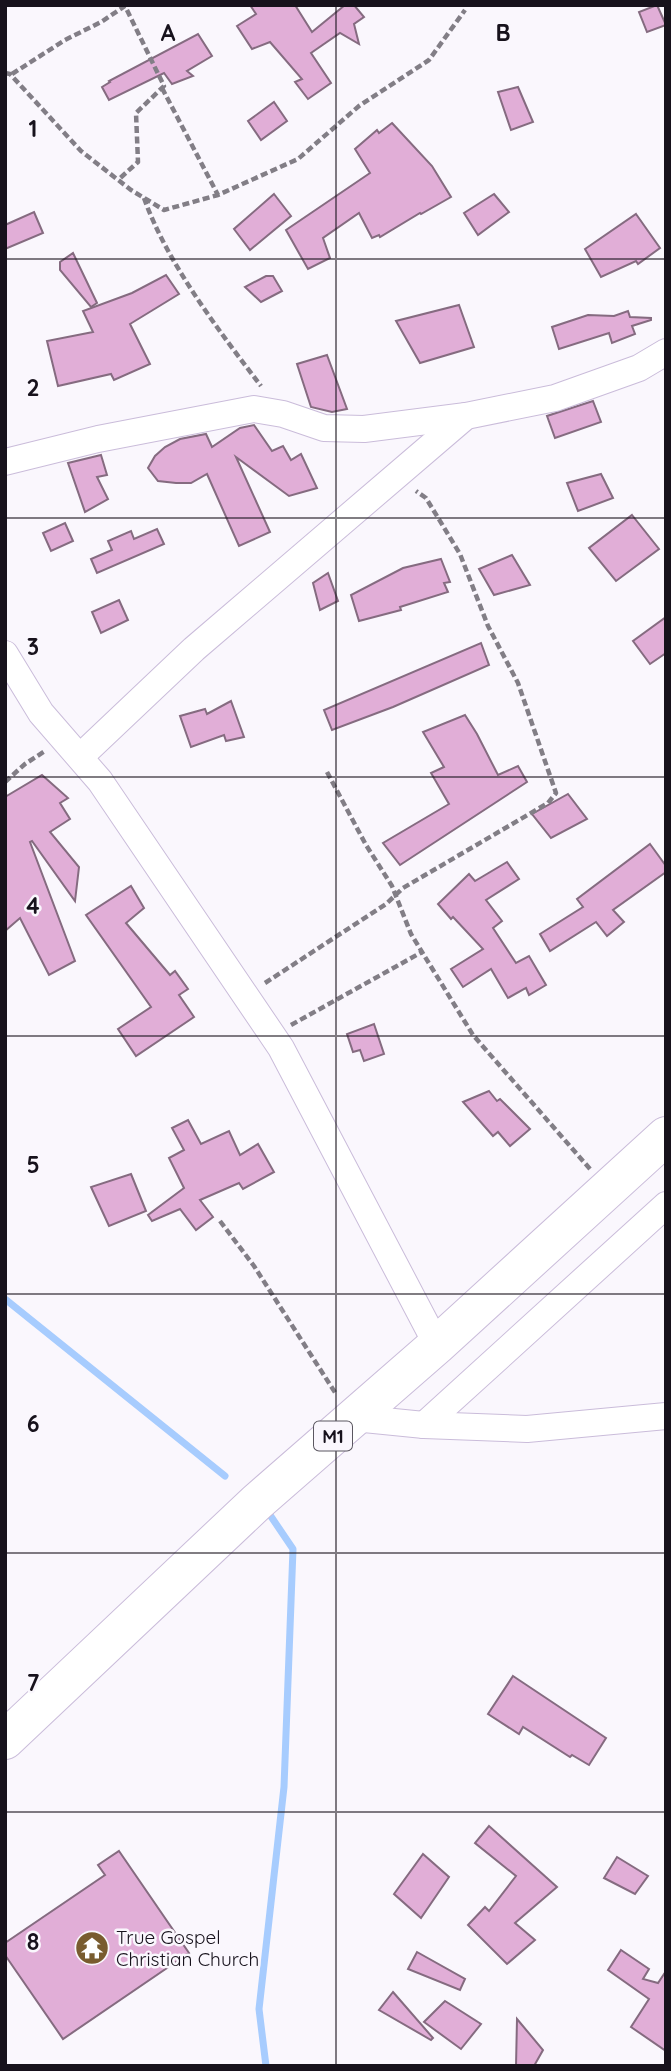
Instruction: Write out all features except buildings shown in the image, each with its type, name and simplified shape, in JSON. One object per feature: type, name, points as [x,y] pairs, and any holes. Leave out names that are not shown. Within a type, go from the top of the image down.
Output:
[{"type":"highway","name":"M1","points":[[7,1736],[257,1502],[437,1345],[666,1136]]},
{"type":"street","points":[[5,462],[98,439],[254,409],[283,414],[324,428],[364,429],[466,416],[555,398],[639,368],[666,352]]},
{"type":"street","points":[[72,748],[194,649],[466,416]]},
{"type":"street","points":[[5,653],[41,713],[100,781],[281,1048],[437,1345]]},
{"type":"street","points":[[424,1425],[666,1205]]},
{"type":"street","points":[[354,1418],[424,1425],[527,1429],[666,1416]]},
{"type":"path","points":[[12,74],[125,6],[164,86],[162,88],[218,195]]},
{"type":"path","points":[[5,72],[10,74],[80,151],[164,210],[218,195],[298,159],[359,106],[429,60],[465,10]]},
{"type":"path","points":[[118,180],[138,162],[136,113],[162,88]]},
{"type":"path","points":[[144,198],[154,227],[218,330],[283,414]]},
{"type":"path","points":[[244,994],[275,978],[386,904],[403,888],[548,803],[556,793],[518,683],[488,626],[460,554],[426,498],[408,484]]},
{"type":"path","points":[[5,782],[25,764],[72,748]]},
{"type":"path","points":[[327,772],[366,845],[392,886],[411,934],[473,1035],[593,1173]]},
{"type":"path","points":[[272,1035],[320,1011],[422,952]]},
{"type":"path","points":[[219,1221],[254,1266],[354,1418]]},
{"type":"waterway","points":[[5,1299],[225,1476]]},
{"type":"waterway","points":[[266,2066],[259,2009],[284,1787],[293,1549],[270,1515]]},
{"type":"place","name":"True Gospel Christian Church","points":[[92,1948]]}]
